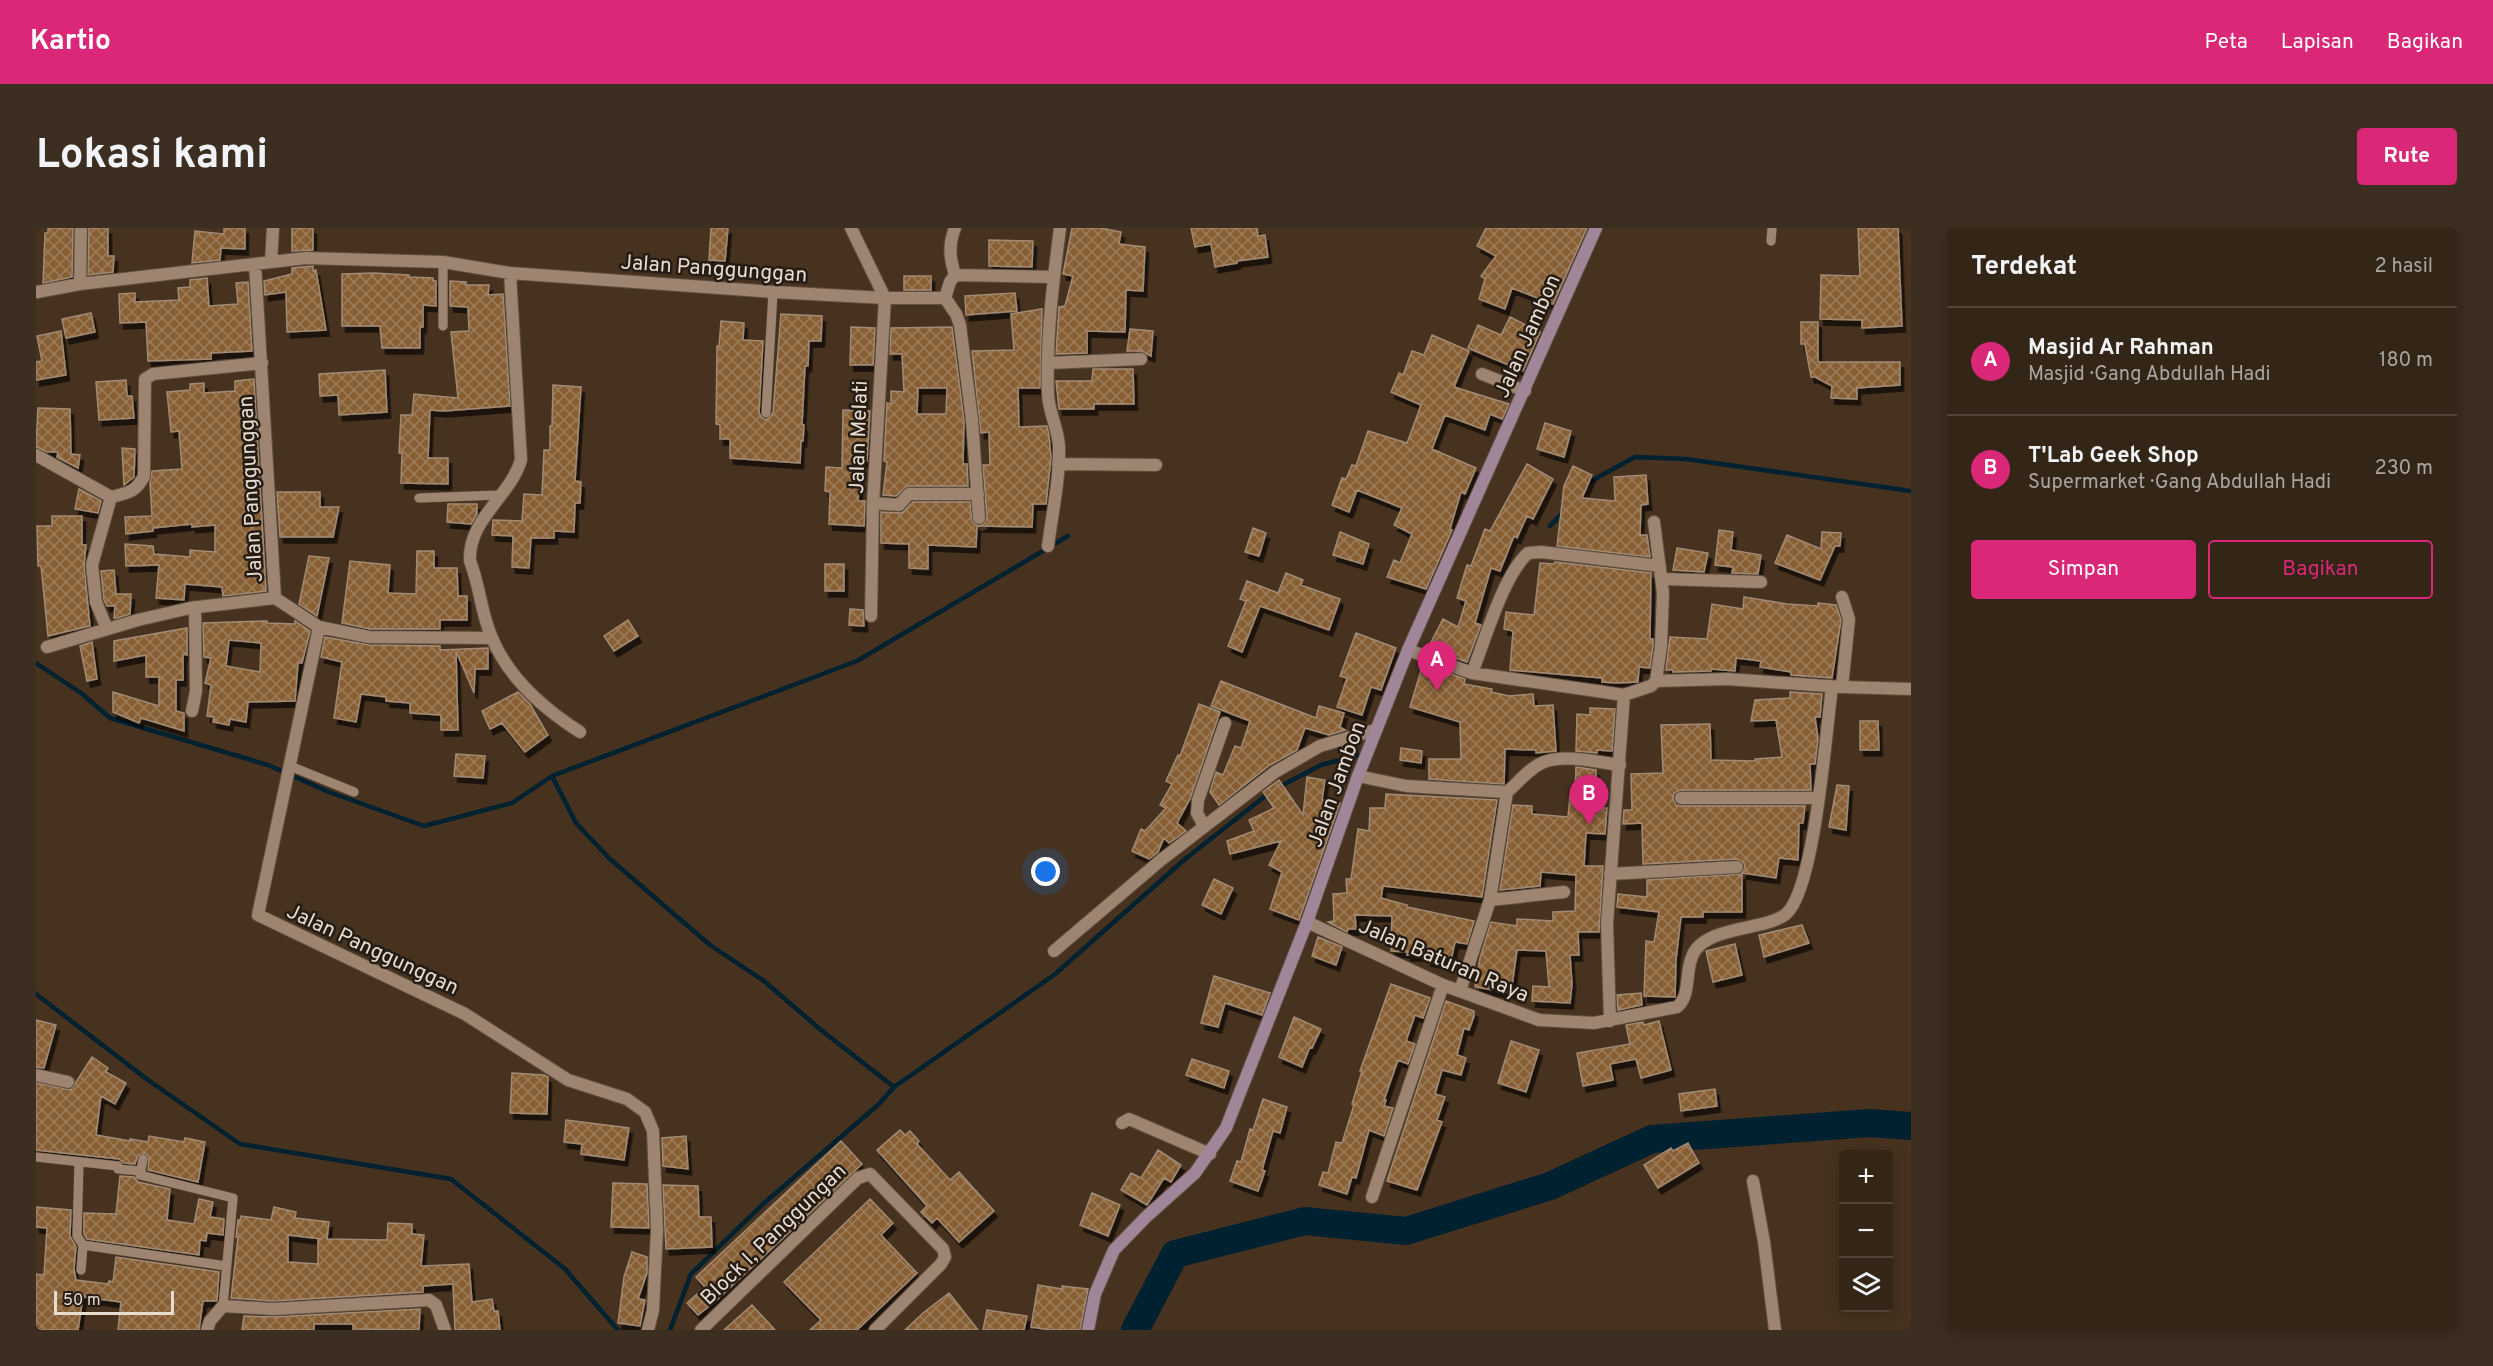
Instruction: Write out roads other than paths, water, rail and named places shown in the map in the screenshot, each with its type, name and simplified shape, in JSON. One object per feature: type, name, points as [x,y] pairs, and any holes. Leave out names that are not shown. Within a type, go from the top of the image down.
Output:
[{"type":"main road","name":"Jalan Jambon","points":[[1088,1330],[1095,1294],[1114,1250],[1146,1217],[1195,1173],[1226,1128],[1307,922],[1358,776],[1408,650],[1596,228]]},
{"type":"street","points":[[80,284],[81,228]]},
{"type":"street","points":[[271,262],[273,228]]},
{"type":"street","points":[[851,228],[885,298]]},
{"type":"street","points":[[955,228],[951,237],[950,255],[955,276]]},
{"type":"street","points":[[1048,546],[1058,464],[1058,437],[1048,394],[1054,277],[1060,228]]},
{"type":"street","name":"Jalan Panggunggan","points":[[648,1330],[653,1310],[657,1230],[653,1131],[645,1112],[627,1099],[568,1080],[465,1014],[258,915],[319,627],[275,598],[255,264],[306,258],[444,262],[510,273],[773,292],[885,298],[945,298]]},
{"type":"street","points":[[36,290],[255,264]]},
{"type":"street","points":[[510,273],[522,452],[516,472],[482,519],[469,553],[492,638],[528,691],[554,716],[580,732]]},
{"type":"street","points":[[955,276],[1054,277]]},
{"type":"street","points":[[955,276],[950,282],[945,298],[956,314],[960,326],[980,518]]},
{"type":"street","name":"Jalan Melati","points":[[885,298],[873,502],[899,506],[909,494],[978,494]]},
{"type":"street","points":[[1049,363],[1141,359]]},
{"type":"street","points":[[36,455],[111,497],[132,492],[144,476],[143,383],[148,375],[262,363]]},
{"type":"street","points":[[1482,374],[1525,391]]},
{"type":"street","points":[[1058,464],[1156,465]]},
{"type":"street","points":[[107,629],[96,602],[92,565],[111,497]]},
{"type":"street","points":[[871,616],[873,502]]},
{"type":"street","points":[[1408,650],[1472,673],[1624,695],[1651,686],[1656,681],[1664,601],[1654,522]]},
{"type":"street","points":[[1472,673],[1501,600],[1513,575],[1528,553],[1541,552],[1660,566]]},
{"type":"street","points":[[1662,579],[1761,582]]},
{"type":"street","name":"Jalan Baturan Raya","points":[[1307,922],[1443,985],[1539,1020],[1577,1024],[1610,1021],[1677,1008],[1684,998],[1691,957],[1702,943],[1732,930],[1781,917],[1793,907],[1797,900],[1813,841],[1818,798],[1849,619],[1842,597]]},
{"type":"street","points":[[48,647],[107,629],[195,607],[275,598]]},
{"type":"street","points":[[192,711],[196,691],[195,607]]},
{"type":"street","points":[[319,627],[369,637],[492,638]]},
{"type":"street","points":[[1656,681],[1727,679],[1837,687],[1911,689]]},
{"type":"street","points":[[1610,1021],[1606,943],[1624,695]]},
{"type":"street","points":[[1204,826],[1197,813],[1197,800],[1225,723]]},
{"type":"street","points":[[1054,951],[1152,867],[1275,772],[1320,746],[1376,730]]},
{"type":"street","points":[[1460,991],[1490,900],[1507,792],[1536,766],[1551,760],[1568,759],[1620,765]]},
{"type":"street","points":[[1358,776],[1406,786],[1507,792]]},
{"type":"street","points":[[1681,798],[1818,798]]},
{"type":"street","points":[[1610,873],[1737,867]]},
{"type":"street","points":[[1490,900],[1564,891]]},
{"type":"street","points":[[1372,1197],[1443,985]]},
{"type":"street","points":[[36,1075],[68,1082]]},
{"type":"street","points":[[1122,1123],[1129,1119],[1210,1154]]},
{"type":"street","name":"Block I, Panggungan","points":[[701,1330],[858,1178],[866,1174],[873,1175],[944,1249],[945,1257],[941,1264],[875,1330]]},
{"type":"street","points":[[1753,1181],[1764,1242],[1775,1330]]},
{"type":"street","points":[[207,1330],[210,1321],[223,1306],[273,1309],[429,1300],[436,1305],[445,1330]]},
{"type":"lane","points":[[1772,228],[1772,241]]},
{"type":"lane","points":[[443,326],[444,262]]},
{"type":"lane","points":[[766,413],[773,292]]},
{"type":"lane","points":[[419,498],[499,495]]},
{"type":"lane","points":[[290,767],[354,792]]},
{"type":"lane","points":[[36,1157],[118,1166],[118,1168],[141,1171]]},
{"type":"lane","points":[[143,1159],[140,1174],[233,1198],[223,1306]]},
{"type":"lane","points":[[79,1162],[77,1236],[83,1245],[81,1270]]},
{"type":"lane","points":[[83,1245],[226,1266]]},
{"type":"waterway","points":[[1586,486],[1635,457],[1686,459],[1911,491]]},
{"type":"waterway","points":[[1550,526],[1564,511]]},
{"type":"waterway","points":[[894,1087],[821,1030],[764,981],[710,945],[610,859],[576,823],[552,776],[857,661],[1068,536]]},
{"type":"waterway","points":[[36,663],[81,693],[110,718],[268,765],[329,792],[424,826],[512,803],[552,776]]},
{"type":"waterway","points":[[1279,787],[1321,765],[1359,755]]},
{"type":"waterway","points":[[670,1330],[691,1274],[763,1204],[879,1104],[894,1087],[1054,975],[1184,860],[1269,793]]},
{"type":"waterway","points":[[36,994],[148,1080],[240,1144],[451,1179],[565,1269],[618,1330]]},
{"type":"waterway","points":[[1135,1330],[1175,1254],[1305,1221],[1406,1231],[1550,1186],[1652,1139],[1870,1123],[1911,1126]]},
{"type":"place","name":"Masjid Ar Rahman","points":[[1437,691]]},
{"type":"place","name":"T'Lab Geek Shop","points":[[1589,825]]}]
